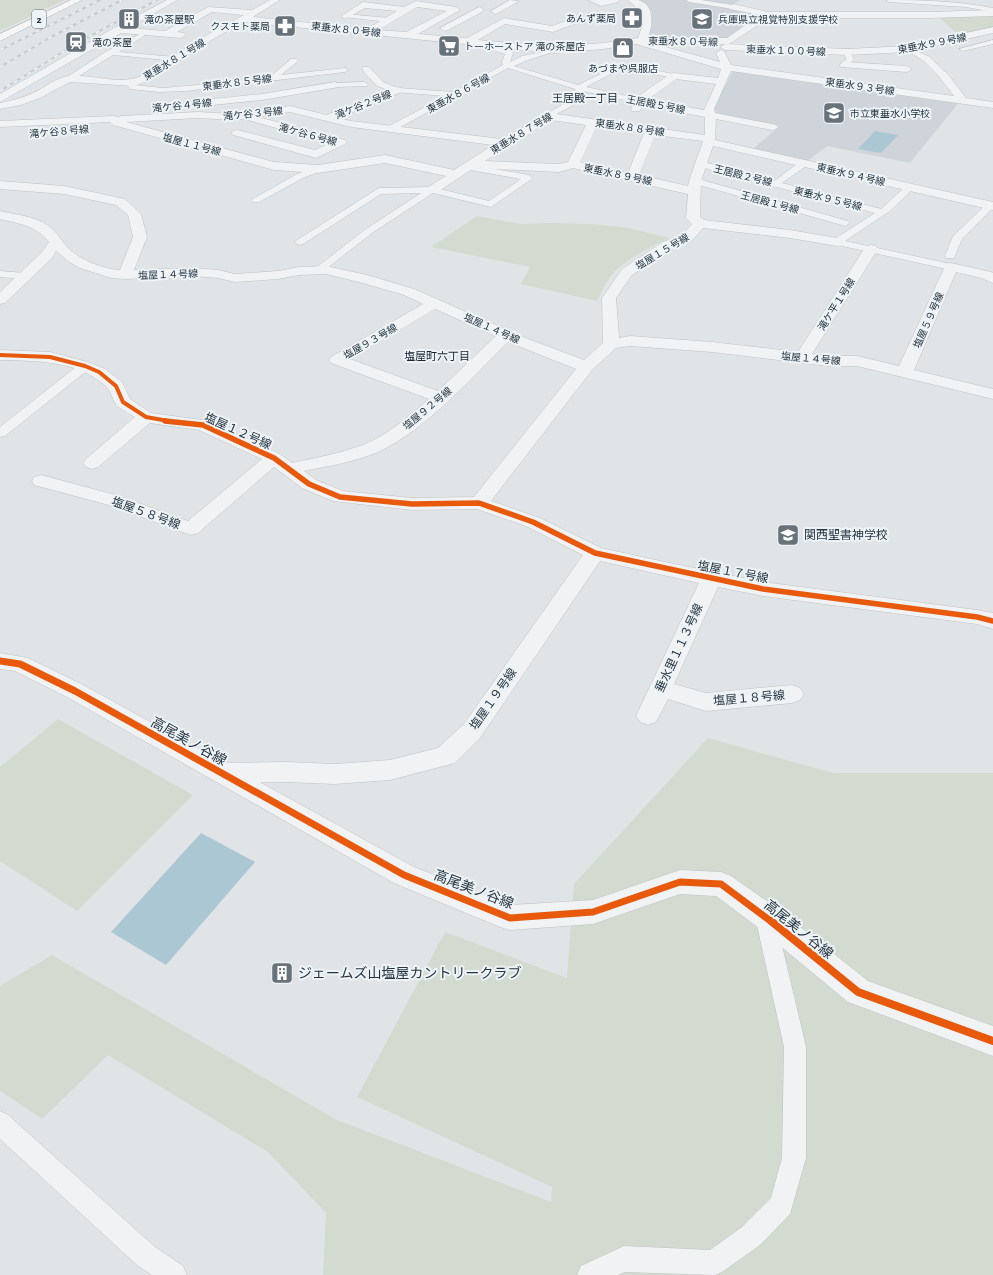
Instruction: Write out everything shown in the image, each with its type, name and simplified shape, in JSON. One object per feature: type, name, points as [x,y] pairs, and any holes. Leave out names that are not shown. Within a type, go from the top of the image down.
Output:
[{"type":"highway","name":"2","points":[[0,38],[78,0]]},
{"type":"street","points":[[0,99],[117,30],[173,0]]},
{"type":"street","points":[[117,30],[210,37],[243,20],[276,0]]},
{"type":"street","points":[[511,0],[516,0]]},
{"type":"street","points":[[495,11],[516,0]]},
{"type":"street","points":[[592,0],[601,3],[615,0]]},
{"type":"street","points":[[632,0],[637,2],[645,10],[649,19],[642,40]]},
{"type":"street","points":[[733,7],[743,0]]},
{"type":"street","points":[[369,31],[416,4],[456,10],[408,35]]},
{"type":"street","points":[[345,16],[364,5],[407,10]]},
{"type":"street","points":[[733,7],[767,15],[930,15],[993,13]]},
{"type":"street","points":[[166,34],[211,9],[255,13]]},
{"type":"street","points":[[428,37],[479,10]]},
{"type":"street","name":"東垂水８０号線","points":[[243,20],[554,50],[603,46],[642,40],[727,44],[767,15]]},
{"type":"street","points":[[930,15],[958,38]]},
{"type":"street","points":[[469,41],[504,20],[553,28],[574,21]]},
{"type":"street","name":"東垂水９９号線","points":[[847,52],[908,49],[993,30]]},
{"type":"street","name":"東垂水８１号線","points":[[0,106],[17,103],[36,96],[68,79],[84,79],[130,84],[143,79],[160,68],[175,54],[190,50],[210,37]]},
{"type":"street","name":"東垂水９３号線","points":[[642,40],[640,43],[727,67],[993,105]]},
{"type":"street","points":[[727,44],[721,53],[727,67],[722,82],[709,109],[711,123],[709,140],[694,186],[693,218],[700,224],[790,234],[837,242]]},
{"type":"street","name":"東垂水１００号線","points":[[727,44],[847,52]]},
{"type":"street","points":[[815,79],[838,69],[907,68]]},
{"type":"street","points":[[942,74],[963,101]]},
{"type":"street","points":[[629,127],[638,101],[674,76],[722,82]]},
{"type":"street","name":"滝ケ谷４号線","points":[[0,115],[118,110],[197,103],[262,97],[335,85]]},
{"type":"street","name":"滝ケ谷２号線","points":[[328,118],[397,90]]},
{"type":"street","points":[[980,103],[980,95],[987,93]]},
{"type":"street","name":"王居殿５号線","points":[[638,101],[772,127]]},
{"type":"street","points":[[197,103],[198,116]]},
{"type":"street","name":"滝ケ谷３号線","points":[[115,121],[198,116],[240,116],[290,109],[351,124],[504,143]]},
{"type":"street","name":"滝ケ谷６号線","points":[[237,133],[316,154],[342,142],[240,116]]},
{"type":"street","name":"東垂水８８号線","points":[[549,116],[651,130],[709,140]]},
{"type":"street","name":"東垂水８７号線","points":[[432,190],[504,143],[549,116]]},
{"type":"street","name":"塩屋１１号線","points":[[0,124],[115,121],[274,166],[318,169],[385,159]]},
{"type":"street","name":"滝ケ谷８号線","points":[[63,133],[115,121]]},
{"type":"street","points":[[206,148],[263,122]]},
{"type":"street","points":[[573,164],[592,122]]},
{"type":"street","points":[[392,128],[385,159],[456,174]]},
{"type":"street","points":[[632,177],[651,130]]},
{"type":"street","name":"滝ケ谷８号線","points":[[0,134],[33,134]]},
{"type":"street","name":"東垂水９４号線","points":[[709,140],[804,164],[992,205]]},
{"type":"street","name":"東垂水８９号線","points":[[469,166],[559,168],[573,164],[632,177],[694,186]]},
{"type":"street","points":[[0,185],[64,190],[120,202],[134,214],[140,236],[125,275]]},
{"type":"street","name":"塩屋１４号線","points":[[0,215],[31,222],[46,230],[55,243],[64,252],[85,266],[111,274],[125,275],[194,272],[218,274],[235,278],[278,275],[299,271],[331,271],[362,278],[409,292],[506,335],[586,367]]},
{"type":"street","name":"塩屋１５号線","points":[[611,344],[609,298],[627,272],[668,245],[687,238],[700,224]]},
{"type":"street","points":[[0,300],[46,255],[55,243]]},
{"type":"street","name":"滝ケ平１号線","points":[[802,358],[871,249]]},
{"type":"street","points":[[950,261],[993,279]]},
{"type":"street","name":"塩屋５９号線","points":[[905,372],[950,261]]},
{"type":"street","name":"塩屋９３号線","points":[[436,303],[337,360],[440,398]]},
{"type":"street","name":"塩屋９２号線","points":[[280,464],[333,460],[371,448],[405,428],[440,398],[506,335]]},
{"type":"street","name":"塩屋１４号線","points":[[611,344],[630,341],[712,347],[829,361],[857,361],[993,394]]},
{"type":"street","points":[[479,503],[586,367],[611,344]]},
{"type":"street","name":"塩屋１２号線","points":[[0,355],[50,357],[85,366],[99,372],[116,386],[123,402],[146,417],[203,425],[280,464],[309,484],[340,497],[412,504],[479,503]]},
{"type":"street","points":[[92,463],[146,417]]},
{"type":"street","name":"塩屋５８号線","points":[[41,481],[112,500],[191,529],[280,464]]},
{"type":"street","name":"塩屋１７号線","points":[[479,503],[534,522],[595,553],[711,580],[763,589],[977,617],[993,621]]},
{"type":"street","name":"塩屋１９号線","points":[[223,774],[286,772],[335,774],[390,770],[446,756],[472,731],[595,553]]},
{"type":"street","name":"垂水里１１３号線","points":[[648,716],[711,580]]},
{"type":"street","name":"高尾美ノ谷線","points":[[0,661],[20,664],[75,691],[404,875],[510,918],[593,912],[680,882],[721,884],[765,916],[858,992],[993,1041]]},
{"type":"street","name":"塩屋１８号線","points":[[661,688],[706,702],[792,694]]},
{"type":"lane","points":[[689,0],[733,7]]},
{"type":"lane","points":[[889,0],[966,5],[993,10]]},
{"type":"lane","points":[[966,5],[976,0]]},
{"type":"lane","points":[[345,16],[389,20]]},
{"type":"lane","points":[[68,79],[110,53],[142,36]]},
{"type":"lane","points":[[963,49],[993,42]]},
{"type":"lane","name":"東垂水８０号線","points":[[486,43],[488,47],[509,53],[506,62],[507,66]]},
{"type":"lane","points":[[127,44],[143,46]]},
{"type":"lane","points":[[908,49],[927,59],[942,74]]},
{"type":"lane","name":"東垂水８６号線","points":[[392,128],[507,66],[525,58],[554,50]]},
{"type":"lane","points":[[838,69],[850,59],[847,52]]},
{"type":"lane","points":[[110,53],[175,54]]},
{"type":"lane","points":[[273,78],[294,61]]},
{"type":"lane","points":[[95,62],[109,64]]},
{"type":"lane","points":[[507,66],[579,88],[621,66],[674,76]]},
{"type":"lane","points":[[146,67],[160,68]]},
{"type":"lane","name":"東垂水８５号線","points":[[130,84],[133,87],[162,90],[345,70]]},
{"type":"lane","points":[[366,70],[380,84],[397,90],[457,94]]},
{"type":"lane","name":"滝ケ谷４号線","points":[[335,85],[364,84]]},
{"type":"lane","name":"王居殿５号線","points":[[579,88],[638,101]]},
{"type":"lane","name":"東垂水８７号線","points":[[549,116],[580,98],[579,88]]},
{"type":"lane","name":"王居殿２号線","points":[[700,164],[775,184],[804,164]]},
{"type":"lane","points":[[366,189],[432,190],[491,204],[529,178],[469,166]]},
{"type":"lane","points":[[256,200],[300,176],[318,169]]},
{"type":"lane","name":"東垂水９５号線","points":[[775,184],[882,212]]},
{"type":"lane","name":"王居殿１号線","points":[[694,186],[845,223]]},
{"type":"lane","name":"東垂水９５号線","points":[[837,242],[882,212],[910,187]]},
{"type":"lane","points":[[299,242],[378,190]]},
{"type":"lane","points":[[316,271],[369,231],[432,190]]},
{"type":"lane","points":[[837,242],[871,249],[950,261],[958,238],[992,205]]},
{"type":"lane","points":[[0,274],[25,276]]},
{"type":"lane","points":[[0,433],[85,366]]},
{"type":"lane","points":[[590,1275],[624,1259],[715,1269],[751,1236],[781,1205],[794,1158],[795,1047],[765,916]]},
{"type":"lane","points":[[0,1123],[146,1256],[174,1275]]},
{"type":"shaded area","points":[[0,0],[65,0],[0,31]]},
{"type":"shaded area","name":"兵庫県立視覚特別支援学校","points":[[638,0],[740,0],[730,7],[761,14],[725,39],[649,38],[652,12]]},
{"type":"shaded area","points":[[993,16],[993,28],[958,35],[939,17]]},
{"type":"shaded area","name":"市立東垂水小学校","points":[[734,69],[960,101],[910,163],[827,146],[807,161],[753,149],[775,130],[718,118],[714,107]]},
{"type":"shaded area","points":[[477,216],[520,224],[592,224],[629,228],[669,238],[638,254],[616,271],[608,280],[597,301],[521,284],[530,267],[431,247]]},
{"type":"shaded area","points":[[58,719],[193,795],[77,911],[0,861],[0,767]]},
{"type":"shaded area","points":[[708,738],[833,773],[993,773],[993,1275],[323,1275],[326,1213],[268,1152],[108,1055],[42,1119],[0,1091],[0,986],[52,955],[337,1120],[551,1202],[552,1187],[357,1097],[445,932],[567,978],[574,884]]},
{"type":"water","points":[[875,131],[898,135],[881,153],[858,149]]},
{"type":"water","points":[[201,833],[255,862],[166,965],[111,932]]},
{"type":"railway","points":[[0,50],[100,0]]},
{"type":"railway","points":[[0,67],[51,37],[122,0]]},
{"type":"railway","points":[[0,91],[79,42],[157,0]]},
{"type":"cycle path","points":[[0,355],[50,357],[85,366],[99,372],[116,386],[123,402],[146,417],[203,425],[274,458],[309,484],[340,497],[412,504],[479,503],[533,522],[595,553],[763,589],[977,617],[993,621]]},
{"type":"cycle path","points":[[0,661],[20,664],[75,691],[404,875],[510,918],[593,912],[680,882],[721,884],[765,916],[858,992],[993,1041]]},
{"type":"place","name":"あんず薬局","points":[[632,18]]},
{"type":"place","name":"滝の茶屋駅","points":[[129,19]]},
{"type":"place","name":"兵庫県立視覚特別支援学校","points":[[702,19]]},
{"type":"place","name":"クスモト薬局","points":[[285,26]]},
{"type":"place","name":"滝の茶屋","points":[[76,42]]},
{"type":"place","name":"トーホーストア 滝の茶屋店","points":[[449,46]]},
{"type":"place","name":"あづまや呉服店","points":[[623,48]]},
{"type":"place","name":"市立東垂水小学校","points":[[834,113]]},
{"type":"place","name":"関西聖書神学校","points":[[788,535]]},
{"type":"place","name":"ジェームズ山塩屋カントリークラブ","points":[[282,973]]},
{"type":"district","name":"王居殿一丁目","points":[[585,98]]},
{"type":"district","name":"塩屋町六丁目","points":[[437,356]]}]
